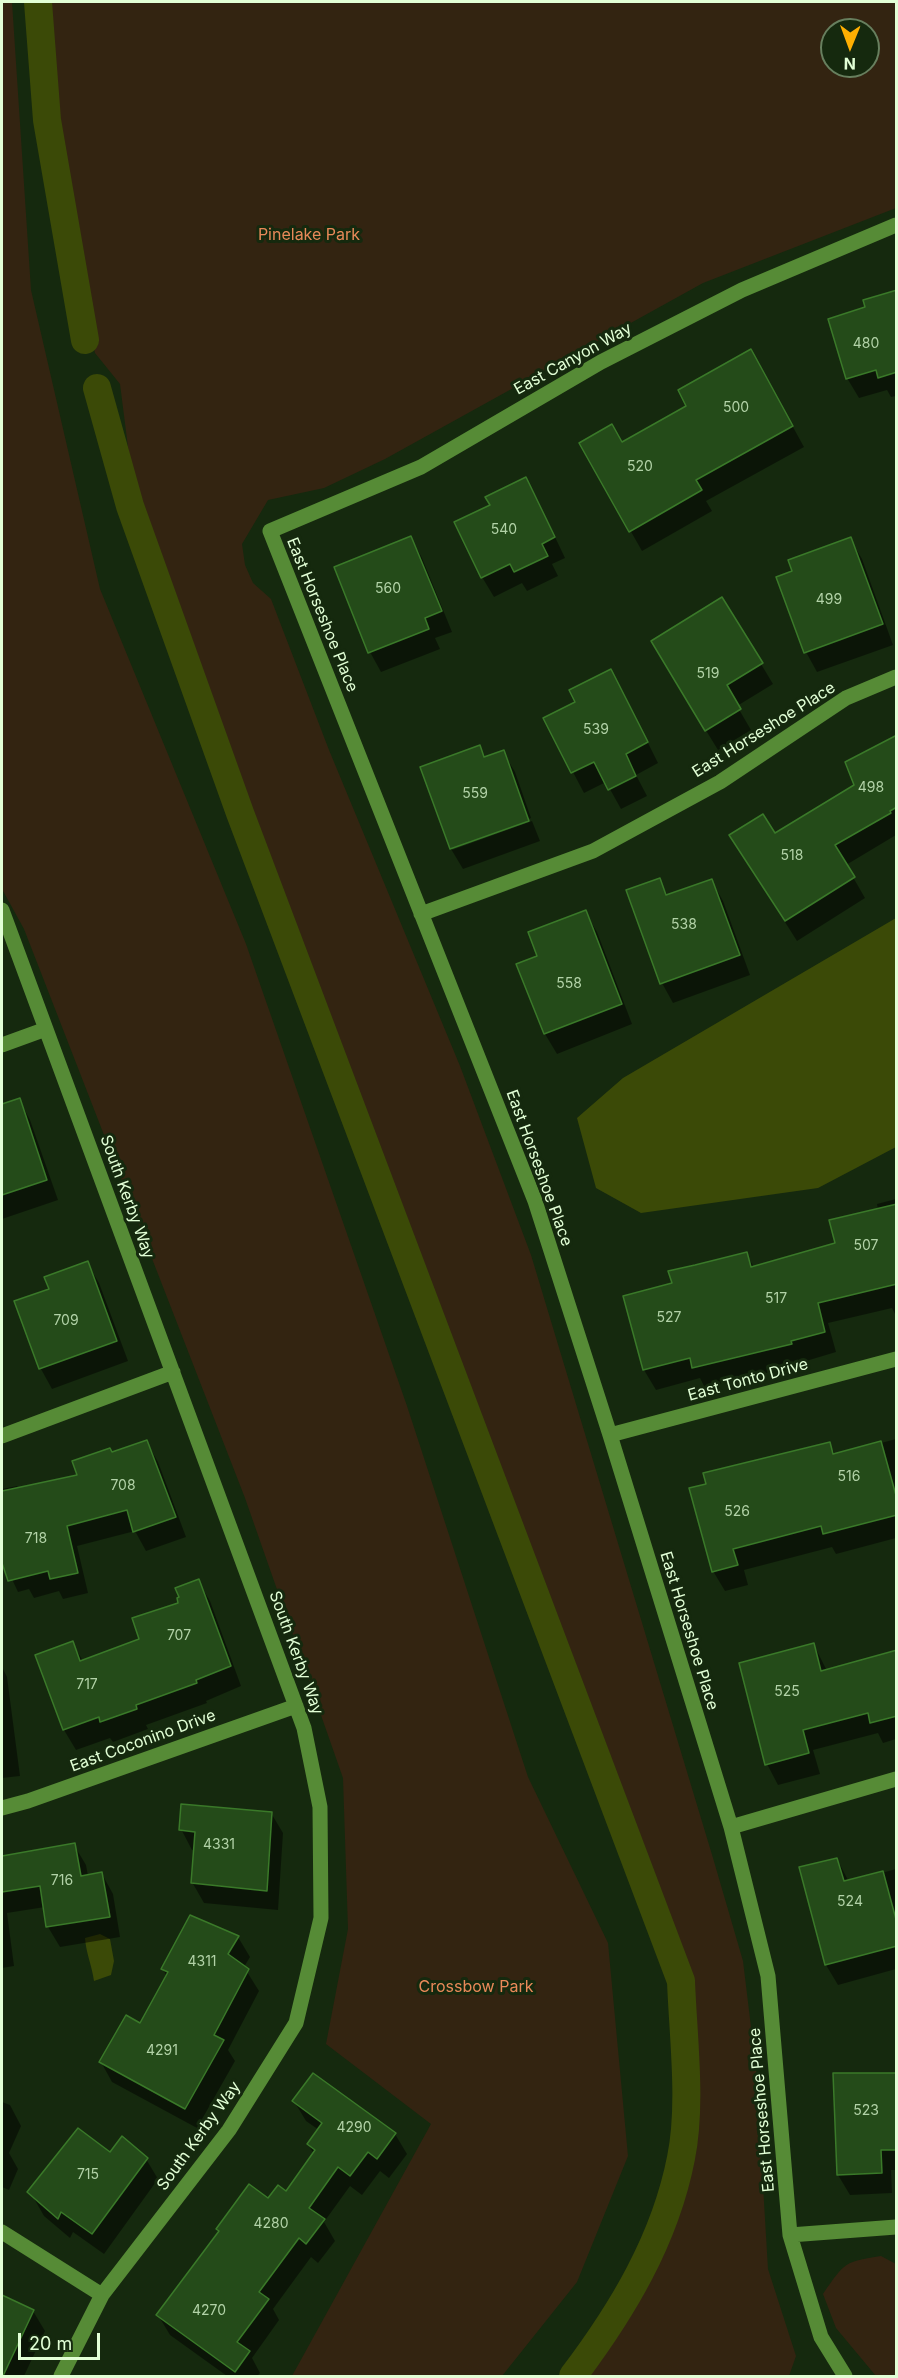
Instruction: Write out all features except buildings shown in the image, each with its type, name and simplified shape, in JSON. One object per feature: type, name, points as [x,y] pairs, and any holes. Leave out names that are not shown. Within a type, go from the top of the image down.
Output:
[{"type":"street","name":"East Canyon Way","points":[[270,531],[421,467],[601,362],[742,290],[897,225]]},
{"type":"street","name":"East Horseshoe Place","points":[[270,531],[535,1201],[610,1435],[731,1827],[768,1976],[790,2235],[821,2337],[845,2376]]},
{"type":"street","name":"East Horseshoe Place","points":[[421,914],[593,851],[720,782],[846,698],[897,677]]},
{"type":"street","name":"South Kerby Way","points":[[2,910],[304,1728],[320,1807],[321,1918],[296,2023],[229,2130],[102,2295],[61,2376]]},
{"type":"street","points":[[2,1044],[46,1029]]},
{"type":"street","name":"East Tonto Drive","points":[[610,1435],[897,1359]]},
{"type":"street","points":[[2,1436],[173,1371]]},
{"type":"street","name":"East Coconino Drive","points":[[2,1808],[28,1801],[296,1706]]},
{"type":"street","points":[[731,1827],[897,1779]]},
{"type":"street","points":[[790,2235],[897,2227]]},
{"type":"street","points":[[2,2232],[102,2295]]},
{"type":"green space","name":"Crossbow Park","points":[[2,2],[12,2],[31,290],[100,589],[246,944],[407,1406],[528,1777],[608,1943],[628,2156],[577,2282],[502,2376],[292,2376],[431,2124],[326,2044],[348,1929],[343,1778],[245,1498],[24,929],[2,889]]},
{"type":"green space","name":"Pinelake Park","points":[[43,2],[896,2],[896,208],[703,283],[385,459],[324,488],[268,500],[242,544],[245,565],[253,583],[271,599],[329,750],[460,1066],[531,1255],[713,1858],[743,1961],[756,2068],[768,2269],[796,2356],[789,2376],[580,2376],[606,2342],[636,2290],[675,2202],[686,2165],[692,2114],[692,2060],[688,2009],[682,1975],[653,1891],[173,610],[134,494],[120,384],[95,353],[81,288],[52,102]]},
{"type":"green space","points":[[881,2256],[896,2264],[896,2376],[876,2376],[836,2328],[823,2294],[846,2265]]},
{"type":"shaded area","points":[[896,918],[896,1147],[818,1188],[641,1213],[596,1188],[577,1118],[623,1078]]},
{"type":"shaded area","points":[[100,1934],[110,1939],[114,1961],[111,1975],[94,1981],[85,1938]]},
{"type":"waterway","points":[[38,2],[47,120],[85,340]]},
{"type":"waterway","points":[[97,388],[130,506],[240,813],[681,1981],[686,2115],[681,2158],[674,2188],[653,2246],[639,2273],[608,2326],[573,2376]]}]
